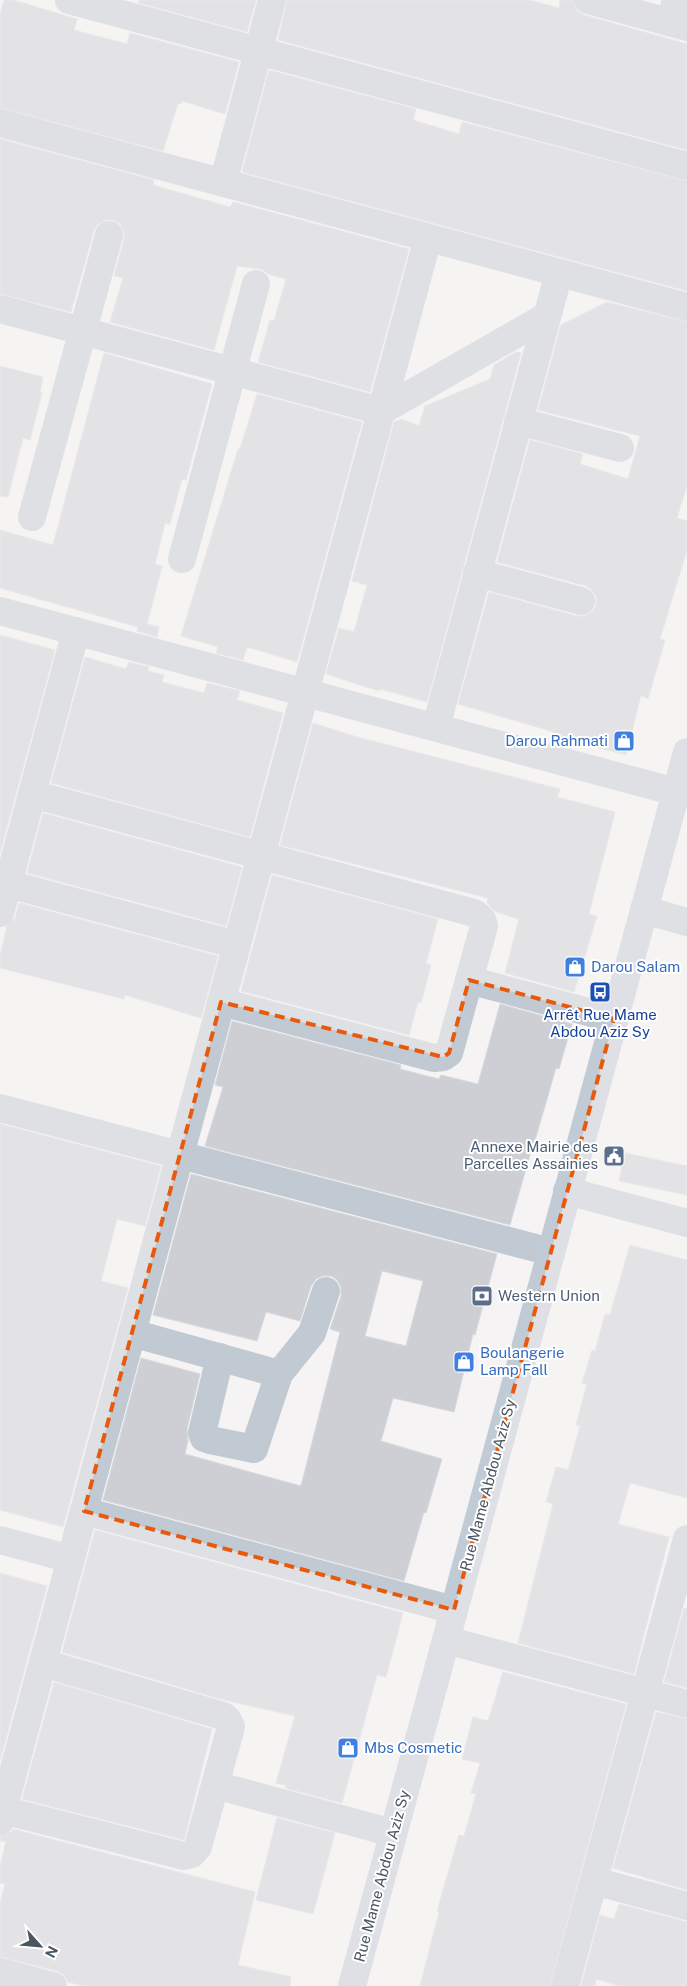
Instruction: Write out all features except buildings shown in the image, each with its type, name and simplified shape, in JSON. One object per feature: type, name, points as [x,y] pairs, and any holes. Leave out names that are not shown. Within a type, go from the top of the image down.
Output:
[{"type":"street","points":[[69,0],[687,166]]},
{"type":"street","points":[[223,183],[272,0]]},
{"type":"street","points":[[588,0],[678,16]]},
{"type":"street","points":[[0,123],[687,307]]},
{"type":"street","points":[[32,517],[109,235]]},
{"type":"street","points":[[42,1663],[223,1716],[228,1720],[231,1727],[198,1847],[192,1854],[184,1856],[1,1815],[70,1559],[222,1002],[428,238]]},
{"type":"street","points":[[436,727],[559,273]]},
{"type":"street","points":[[182,559],[256,284]]},
{"type":"street","points":[[0,309],[381,411],[547,316]]},
{"type":"street","points":[[518,421],[620,448]]},
{"type":"street","points":[[477,573],[581,601]]},
{"type":"street","points":[[0,611],[676,792]]},
{"type":"street","points":[[0,914],[76,631]]},
{"type":"street","name":"Rue Mame Abdou Aziz Sy","points":[[352,1986],[687,752]]},
{"type":"street","points":[[32,794],[474,913],[482,919],[484,926],[449,1053],[443,1057],[434,1058],[222,1002]]},
{"type":"street","points":[[8,884],[237,945]]},
{"type":"street","points":[[644,910],[687,922]]},
{"type":"street","points":[[469,980],[614,1019]]},
{"type":"street","points":[[0,1108],[551,1252]]},
{"type":"street","points":[[567,1191],[687,1223]]},
{"type":"street","points":[[220,1357],[202,1434],[204,1438],[210,1440],[254,1449],[279,1374],[312,1333],[326,1291]]},
{"type":"street","points":[[132,1333],[279,1374]]},
{"type":"street","points":[[84,1511],[454,1610]]},
{"type":"street","points":[[0,1540],[70,1559]]},
{"type":"street","points":[[566,1986],[687,1541]]},
{"type":"street","points":[[446,1640],[687,1704]]},
{"type":"street","points":[[215,1785],[393,1833]]},
{"type":"street","points":[[594,1881],[687,1906]]},
{"type":"street","points":[[0,1972],[53,1986]]},
{"type":"highlighted area","points":[[469,980],[614,1019],[454,1610],[84,1511],[221,1002],[443,1057],[449,1053]]},
{"type":"place","name":"Darou Rahmati","points":[[624,741]]},
{"type":"place","name":"Darou Salam","points":[[575,967]]},
{"type":"place","name":"Arrêt Rue Mame Abdou Aziz Sy","points":[[600,992]]},
{"type":"place","name":"Annexe Mairie des Parcelles Assainies","points":[[614,1156]]},
{"type":"place","name":"Western Union","points":[[482,1296]]},
{"type":"place","name":"Boulangerie Lamp Fall","points":[[464,1362]]},
{"type":"place","name":"Mbs Cosmetic","points":[[348,1748]]}]
